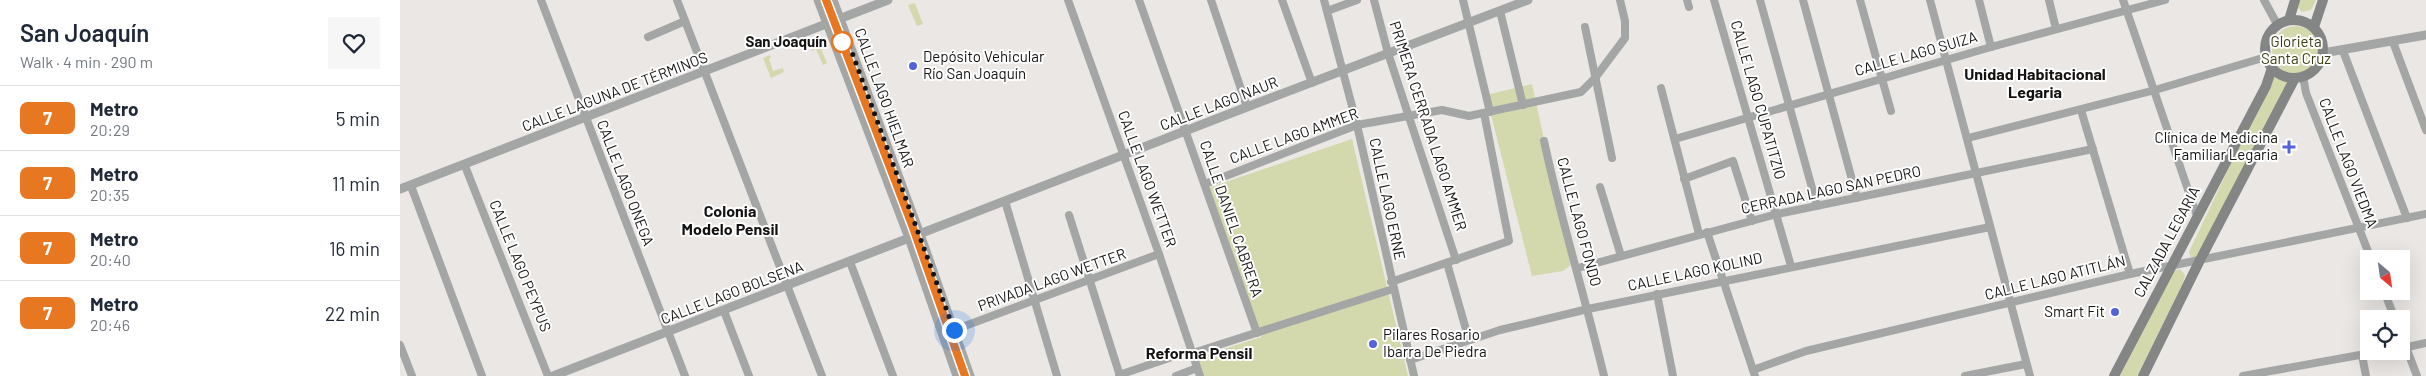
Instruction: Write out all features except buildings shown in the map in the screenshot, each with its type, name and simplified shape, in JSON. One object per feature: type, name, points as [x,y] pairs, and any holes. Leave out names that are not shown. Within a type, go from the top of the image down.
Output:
[{"type":"main road","points":[[2289,20],[2295,0]]},
{"type":"main road","points":[[2314,27],[2322,0]]},
{"type":"main road","points":[[2289,20],[2303,20],[2314,27],[2326,50],[2316,68],[2299,77],[2282,76],[2272,68],[2266,57],[2266,39],[2277,24],[2289,20]]},
{"type":"main road","name":"CALZADA LEGARIA","points":[[2114,376],[2266,86],[2272,68]]},
{"type":"main road","points":[[2143,376],[2199,262],[2299,77]]},
{"type":"street","name":"CALLE LAGO ONEGA","points":[[541,0],[685,376]]},
{"type":"street","points":[[676,0],[822,376]]},
{"type":"street","name":"CALLE LAGO HIELMAR","points":[[818,0],[910,238],[957,376]]},
{"type":"street","name":"CALLE LAGO HIELMAR","points":[[833,0],[920,234],[970,376]]},
{"type":"street","name":"CALLE LAGUNA DE TÉRMINOS","points":[[400,190],[888,0]]},
{"type":"street","name":"CALLE LAGO WETTER","points":[[1068,0],[1159,254],[1200,376]]},
{"type":"street","name":"CALLE DANIEL CABRERA","points":[[1139,0],[1257,333]]},
{"type":"street","points":[[1211,0],[1247,107]]},
{"type":"street","points":[[1282,0],[1312,83]]},
{"type":"street","name":"CALLE LAGO ERNE","points":[[1324,0],[1357,125],[1392,286],[1414,376]]},
{"type":"street","points":[[1327,11],[1357,0]]},
{"type":"street","name":"PRIMERA CERRADA LAGO AMMER","points":[[1374,0],[1388,53],[1456,260]]},
{"type":"street","points":[[1193,353],[1392,286],[1447,263],[1509,241],[1487,112],[1463,0]]},
{"type":"street","name":"CALLE LAGO NAUR","points":[[920,234],[1527,0]]},
{"type":"street","name":"CALLE LAGO AMMER","points":[[1205,184],[1357,125],[1409,114],[1446,110],[1464,116],[1581,92],[1595,78],[1625,38],[1625,21],[1620,0]]},
{"type":"street","name":"CALLE LAGO CUPATITZIO","points":[[1714,0],[1791,266]]},
{"type":"street","points":[[1760,0],[1816,206]]},
{"type":"street","points":[[1803,0],[1830,94],[1856,198]]},
{"type":"street","points":[[1860,0],[1891,111]]},
{"type":"street","points":[[1930,0],[2030,376]]},
{"type":"street","points":[[1979,0],[1991,47]]},
{"type":"street","points":[[2049,0],[2056,30]]},
{"type":"street","points":[[2123,0],[2197,216]]},
{"type":"street","name":"CALLE LAGO SUIZA","points":[[1675,139],[1991,47],[2165,0]]},
{"type":"street","points":[[2264,0],[2277,24]]},
{"type":"street","points":[[1500,11],[1522,105]]},
{"type":"street","points":[[648,37],[685,21]]},
{"type":"street","points":[[1585,27],[1612,158]]},
{"type":"street","points":[[2326,50],[2342,51],[2426,35]]},
{"type":"street","points":[[2392,42],[2426,130]]},
{"type":"street","points":[[2342,51],[2407,218]]},
{"type":"street","points":[[1968,138],[2155,90],[2266,57]]},
{"type":"street","name":"CALLE LAGO VIEDMA","points":[[2299,77],[2368,250]]},
{"type":"street","points":[[1661,88],[1684,179],[1754,373]]},
{"type":"street","points":[[2080,110],[2130,274]]},
{"type":"street","name":"CALLE LAGO FONDO","points":[[1544,142],[1555,194],[1578,268],[1604,376]]},
{"type":"street","name":"CERRADA LAGO SAN PEDRO","points":[[1578,268],[1777,214],[2093,149]]},
{"type":"street","points":[[1684,179],[1734,161],[1752,221]]},
{"type":"street","name":"CALLE LAGO PEYPUS","points":[[465,166],[548,376]]},
{"type":"street","points":[[410,186],[482,376]]},
{"type":"street","points":[[1600,187],[1621,256]]},
{"type":"street","points":[[1005,201],[1057,376]]},
{"type":"street","name":"CALLE LAGO ATITLÁN","points":[[1754,373],[1806,351],[2011,304],[2130,274],[2199,262],[2426,214]]},
{"type":"street","points":[[1069,215],[1119,375],[1172,357]]},
{"type":"street","name":"CALLE LAGO KOLIND","points":[[1410,360],[1500,330],[1588,309],[1791,266],[1990,227]]},
{"type":"street","name":"CALLE LAGO BOLSENA","points":[[553,376],[920,234]]},
{"type":"street","name":"PRIVADA LAGO WETTER","points":[[954,330],[1034,302],[1159,254]]},
{"type":"street","points":[[850,262],[893,376]]},
{"type":"street","points":[[1447,263],[1469,340]]},
{"type":"street","points":[[1657,294],[1674,376]]},
{"type":"street","points":[[724,310],[749,376]]},
{"type":"street","points":[[2410,346],[2426,343]]},
{"type":"street","points":[[400,345],[412,376]]},
{"type":"street","points":[[2243,376],[2360,355]]},
{"type":"street","points":[[2363,360],[2366,376]]},
{"type":"street","points":[[2410,360],[2417,376]]},
{"type":"street","points":[[1964,376],[2026,364]]},
{"type":"street","points":[[1176,376],[1197,368]]},
{"type":"green space","points":[[2295,0],[2316,0],[2311,10],[2302,12],[2295,5]]},
{"type":"green space","points":[[915,3],[923,24],[917,26],[908,5]]},
{"type":"green space","name":"Glorieta Santa Cruz","points":[[2291,26],[2301,26],[2310,30],[2316,36],[2320,50],[2316,64],[2310,70],[2301,74],[2291,74],[2282,70],[2276,64],[2272,55],[2272,45],[2276,36],[2282,30]]},
{"type":"green space","points":[[819,44],[827,63],[823,65],[816,49],[812,51],[811,47]]},
{"type":"green space","points":[[770,55],[771,58],[769,59],[773,71],[783,68],[784,72],[771,78],[763,58]]},
{"type":"green space","points":[[2274,73],[2289,81],[2201,253],[2196,257],[2191,257],[2189,252]]},
{"type":"green space","points":[[1532,84],[1571,265],[1563,271],[1532,276],[1486,95]]},
{"type":"green space","points":[[1352,139],[1408,376],[1202,376],[1196,358],[1261,337],[1208,188]]},
{"type":"green space","points":[[2180,269],[2185,275],[2183,283],[2137,376],[2120,376],[2173,271]]},
{"type":"metro line","name":"7","points":[[826,0],[912,225],[965,376]]},
{"type":"place","name":"San Joaquín","points":[[842,42]]},
{"type":"place","name":"Depósito Vehicular Río San Joaquín","points":[[913,66]]},
{"type":"place","name":"Clínica de Medicina Familiar Legaria","points":[[2289,147]]},
{"type":"place","name":"Smart Fit","points":[[2115,312]]},
{"type":"place","name":"Pilares Rosario Ibarra De Piedra","points":[[1373,344]]},
{"type":"district","name":"Unidad Habitacional Legaria","points":[[2035,83]]},
{"type":"district","name":"Colonia Modelo Pensil","points":[[730,220]]},
{"type":"district","name":"Reforma Pensil","points":[[1199,353]]},
{"type":"route","points":[[842,42],[846,36],[954,330]]}]
